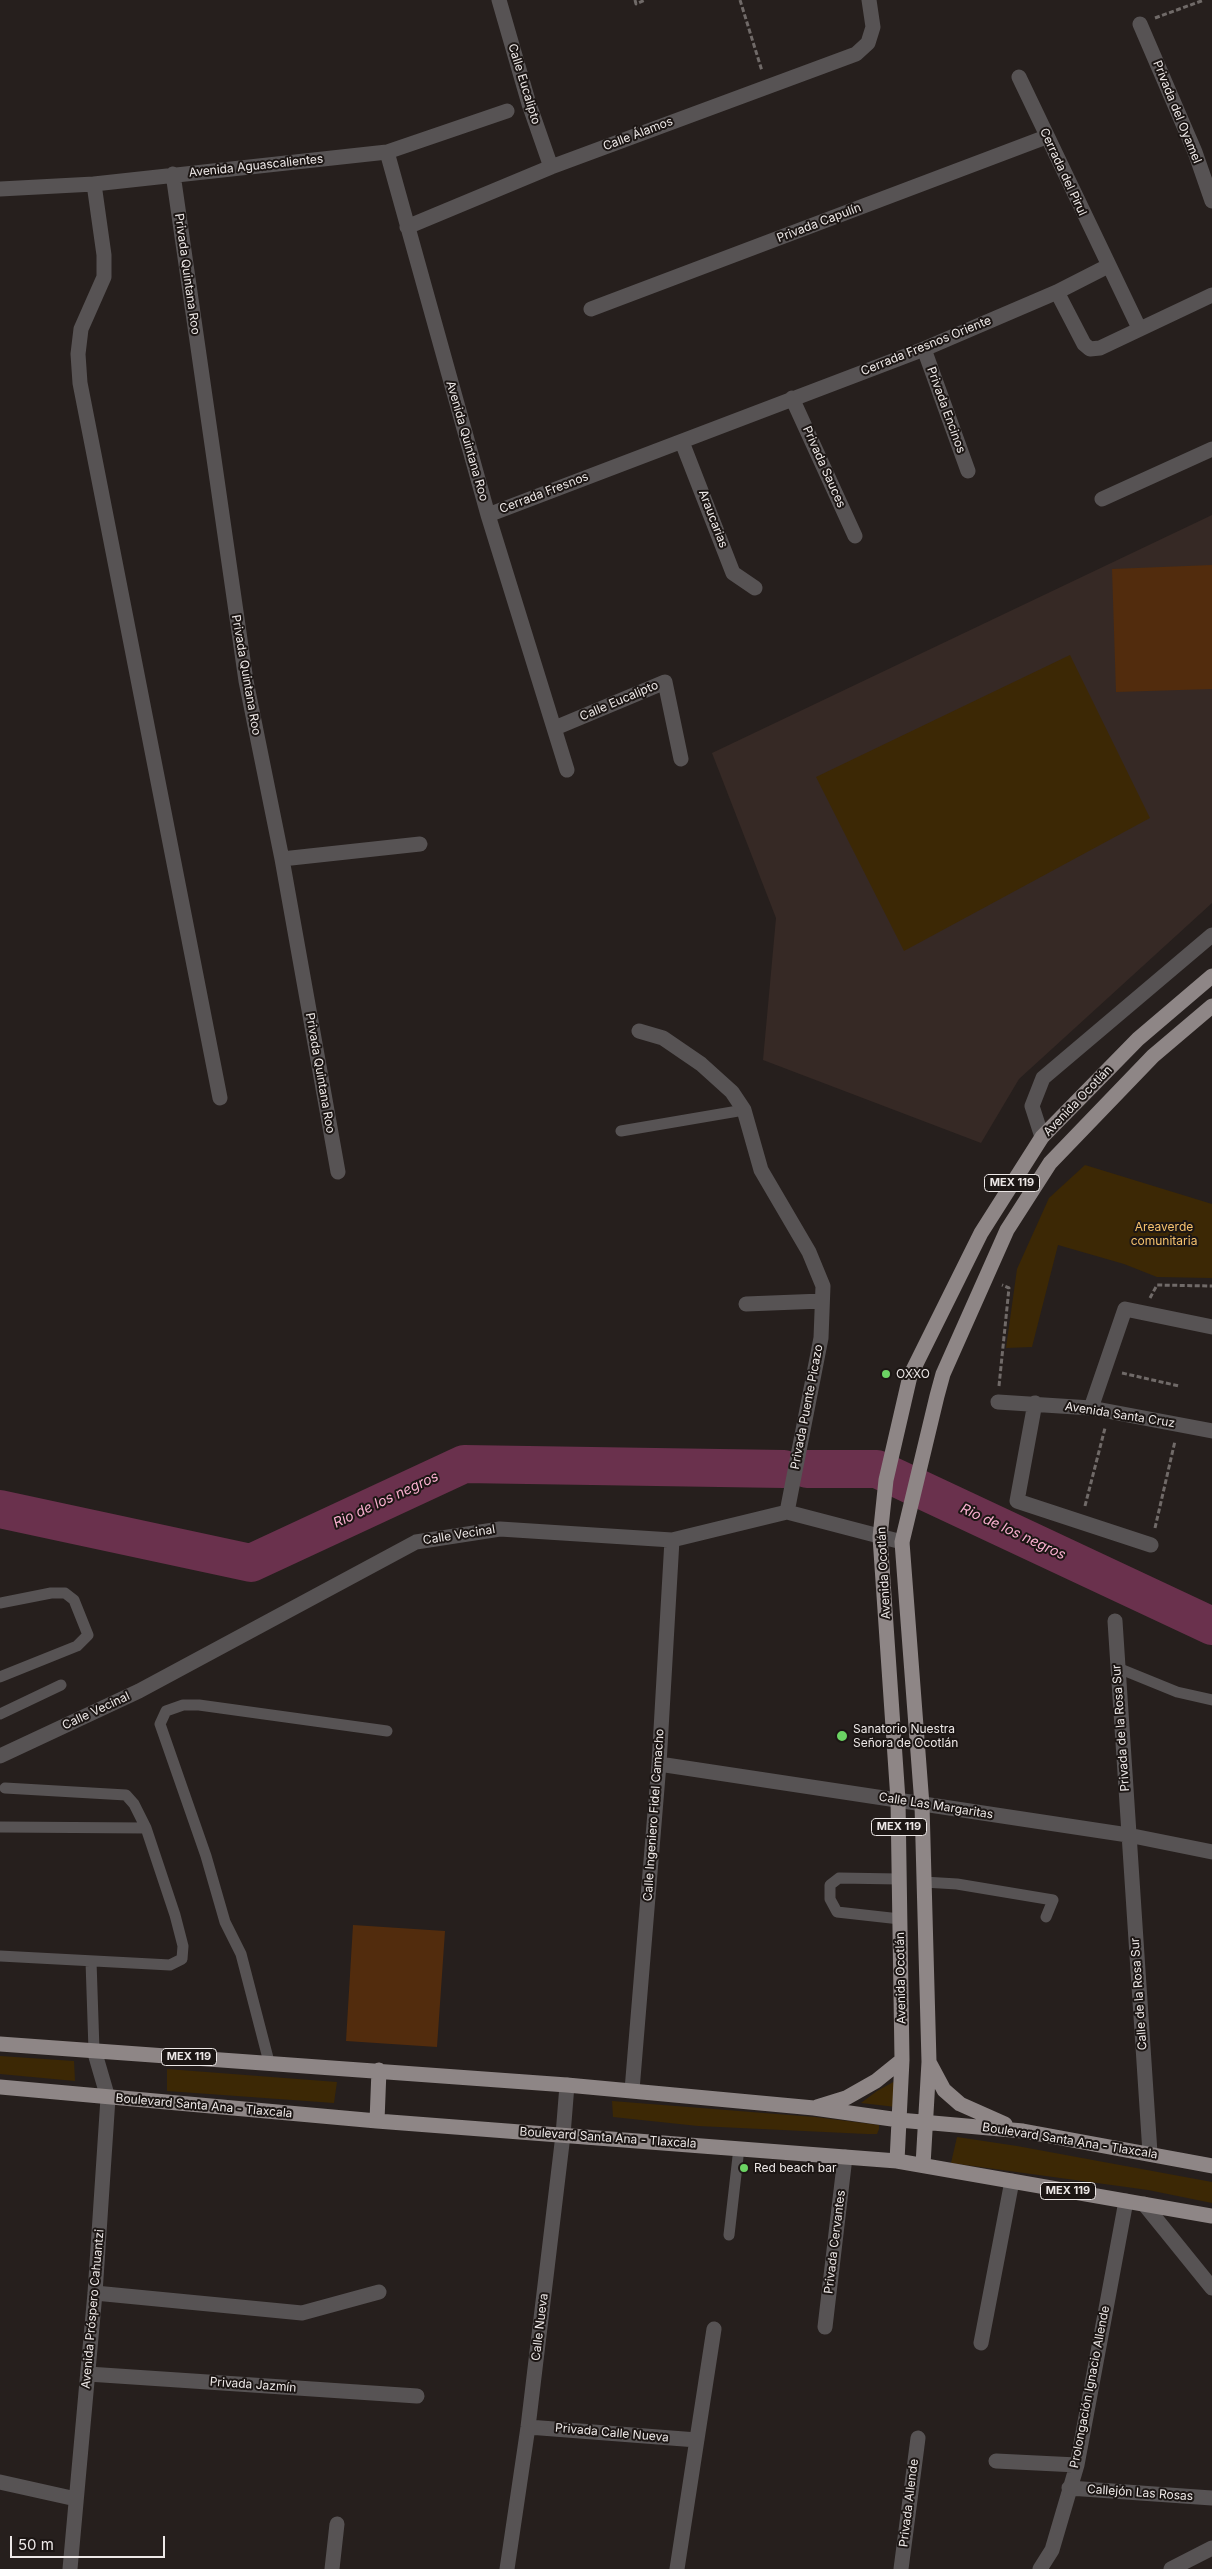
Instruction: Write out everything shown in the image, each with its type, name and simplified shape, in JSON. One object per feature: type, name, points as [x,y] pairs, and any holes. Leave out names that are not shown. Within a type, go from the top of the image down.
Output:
[{"type":"main road","name":"Avenida Ocotlán","points":[[897,2161],[902,2060],[898,1800],[880,1537],[884,1494],[910,1376],[981,1233],[1042,1137],[1138,1040],[1212,976]]},
{"type":"main road","name":"Avenida Ocotlán","points":[[924,2165],[929,2062],[922,1805],[902,1542],[923,1454],[943,1374],[1007,1230],[1050,1163],[1153,1056],[1212,1006]]},
{"type":"main road","name":"Boulevard Santa Ana - Tlaxcala","points":[[0,2044],[567,2084],[814,2108],[926,2123],[1023,2131],[1212,2166]]},
{"type":"main road","points":[[814,2108],[846,2098],[876,2081],[902,2060]]},
{"type":"main road","points":[[929,2062],[944,2090],[960,2104],[1023,2131]]},
{"type":"main road","points":[[377,2121],[379,2070]]},
{"type":"main road","name":"Boulevard Santa Ana - Tlaxcala","points":[[0,2087],[377,2121],[897,2161],[1212,2216]]},
{"type":"street","name":"Calle Eucalipto","points":[[499,0],[529,104],[552,167]]},
{"type":"street","name":"Calle Álamos","points":[[407,227],[552,167],[856,54],[868,44],[873,27],[869,0]]},
{"type":"street","name":"Privada del Oyamel","points":[[1140,24],[1194,152],[1212,201]]},
{"type":"street","name":"Cerrada del Pirul","points":[[1018,77],[1108,266]]},
{"type":"street","name":"Avenida Aguascalientes","points":[[0,189],[94,184],[387,152],[507,111]]},
{"type":"street","name":"Privada Capulín","points":[[591,309],[1046,137]]},
{"type":"street","name":"Avenida Quintana Roo","points":[[387,152],[488,515],[568,770]]},
{"type":"street","name":"Privada Quintana Roo","points":[[173,174],[246,681],[282,859],[338,1172]]},
{"type":"street","points":[[94,184],[104,255],[104,276],[81,329],[78,354],[80,383],[220,1098]]},
{"type":"street","name":"Cerrada Fresnos Oriente","points":[[601,471],[924,349],[1057,292],[1108,266]]},
{"type":"street","points":[[1108,266],[1139,328]]},
{"type":"street","points":[[1057,292],[1084,344],[1090,349],[1100,348],[1212,294]]},
{"type":"street","name":"Privada Encinos","points":[[924,349],[968,471]]},
{"type":"street","name":"Privada Sauces","points":[[792,398],[855,536]]},
{"type":"street","name":"Araucarias","points":[[682,442],[733,573],[755,588]]},
{"type":"street","points":[[1102,499],[1212,449]]},
{"type":"street","name":"Cerrada Fresnos","points":[[488,515],[601,471]]},
{"type":"street","name":"Calle Eucalipto","points":[[555,728],[665,682],[681,759]]},
{"type":"street","points":[[282,859],[420,844]]},
{"type":"street","points":[[1042,1137],[1032,1106],[1043,1078],[1212,935]]},
{"type":"street","name":"Privada Puente Picazo","points":[[639,1031],[663,1038],[701,1064],[732,1092],[744,1110],[761,1170],[809,1252],[823,1286],[821,1338],[787,1512]]},
{"type":"street","points":[[746,1304],[822,1301]]},
{"type":"street","points":[[1091,1408],[1125,1309],[1212,1327]]},
{"type":"street","name":"Avenida Santa Cruz","points":[[998,1402],[1091,1408],[1212,1431]]},
{"type":"street","points":[[1035,1403],[1017,1501],[1151,1545]]},
{"type":"street","name":"Calle Vecinal","points":[[0,1756],[139,1691],[416,1542],[500,1529],[672,1540],[787,1512],[902,1542]]},
{"type":"street","name":"Calle Ingeniero Fidel Camacho","points":[[632,2090],[659,1764],[672,1540]]},
{"type":"street","name":"Privada de la Rosa Sur","points":[[1115,1621],[1128,1835]]},
{"type":"street","name":"Calle Las Margaritas","points":[[659,1764],[1128,1835],[1212,1852]]},
{"type":"street","name":"Calle de la Rosa Sur","points":[[1128,1835],[1150,2153]]},
{"type":"street","name":"Avenida Próspero Cahuantzi","points":[[70,2569],[95,2293],[108,2098],[94,2050]]},
{"type":"street","name":"Calle Nueva","points":[[507,2569],[528,2426],[563,2135],[567,2084]]},
{"type":"street","name":"Privada Cervantes","points":[[825,2327],[845,2157]]},
{"type":"street","points":[[981,2343],[1012,2181]]},
{"type":"street","name":"Prolongación Ignacio Allende","points":[[1040,2569],[1052,2550],[1077,2465],[1126,2201]]},
{"type":"street","points":[[1144,2204],[1212,2288]]},
{"type":"street","points":[[95,2293],[302,2313],[379,2292]]},
{"type":"street","points":[[677,2569],[714,2329]]},
{"type":"street","name":"Privada Jazmín","points":[[88,2374],[417,2396]]},
{"type":"street","name":"Privada Calle Nueva","points":[[528,2426],[697,2440]]},
{"type":"street","name":"Privada Allende","points":[[900,2569],[918,2438]]},
{"type":"street","points":[[996,2461],[1077,2465]]},
{"type":"street","points":[[0,2482],[76,2499]]},
{"type":"street","name":"Callejón Las Rosas","points":[[1069,2488],[1212,2498]]},
{"type":"street","points":[[332,2569],[337,2524]]},
{"type":"street","points":[[1171,2569],[1212,2548]]},
{"type":"lane","points":[[622,1131],[744,1110]]},
{"type":"lane","points":[[0,1604],[51,1593],[65,1593],[74,1600],[88,1635],[77,1646],[0,1677]]},
{"type":"lane","points":[[1118,1668],[1177,1692],[1212,1700]]},
{"type":"lane","points":[[0,1714],[61,1685]]},
{"type":"lane","points":[[269,2062],[241,1954],[225,1922],[206,1856],[160,1724],[166,1711],[183,1705],[199,1705],[386,1731]]},
{"type":"lane","points":[[0,1956],[170,1965],[182,1959],[183,1946],[175,1915],[146,1828],[134,1804],[126,1795],[5,1788]]},
{"type":"lane","points":[[0,1827],[146,1828]]},
{"type":"lane","points":[[899,1878],[839,1878],[830,1885],[830,1899],[837,1912],[900,1919]]},
{"type":"lane","points":[[924,1882],[957,1884],[1053,1900],[1046,1917]]},
{"type":"lane","points":[[92,1961],[94,2050]]},
{"type":"lane","points":[[728,2235],[739,2148]]},
{"type":"path","points":[[635,2],[645,0]]},
{"type":"path","points":[[740,0],[767,86]]},
{"type":"path","points":[[1140,24],[1204,0]]},
{"type":"path","points":[[985,1280],[1009,1288],[998,1402]]},
{"type":"path","points":[[1141,1313],[1157,1285],[1212,1286]]},
{"type":"path","points":[[1104,1370],[1178,1386]]},
{"type":"path","points":[[1082,1522],[1109,1411]]},
{"type":"path","points":[[1151,1545],[1179,1424]]},
{"type":"shaded area","points":[[1212,515],[1212,903],[1019,1079],[981,1143],[763,1060],[776,918],[712,753]]},
{"type":"green space","points":[[1070,655],[1150,818],[904,951],[816,777]]},
{"type":"green space","name":"Areaverde comunitaria","points":[[1085,1165],[1212,1204],[1212,1278],[1157,1277],[1124,1264],[1058,1245],[1032,1347],[1006,1348],[1017,1269],[1049,1198]]},
{"type":"green space","points":[[0,2056],[74,2061],[75,2081],[0,2074]]},
{"type":"green space","points":[[167,2069],[337,2082],[334,2103],[167,2091]]},
{"type":"green space","points":[[897,2080],[896,2107],[861,2103],[877,2091]]},
{"type":"green space","points":[[612,2101],[815,2117],[879,2125],[879,2129],[877,2134],[867,2134],[698,2126],[613,2117]]},
{"type":"green space","points":[[957,2137],[1017,2146],[1212,2182],[1212,2203],[1148,2190],[951,2163]]},
{"type":"building","points":[[1212,565],[1212,689],[1116,692],[1112,569]]},
{"type":"building","points":[[353,1925],[445,1931],[437,2047],[346,2041]]},
{"type":"waterway","name":"Rio de los negros","points":[[0,1509],[251,1563],[464,1464],[784,1469]]},
{"type":"waterway","name":"Rio de los negros","points":[[807,1469],[877,1469],[1212,1626]]},
{"type":"place","name":"OXXO","points":[[886,1374]]},
{"type":"place","name":"Sanatorio Nuestra Señora de Ocotlán","points":[[842,1736]]},
{"type":"place","name":"Red beach bar","points":[[744,2168]]}]
